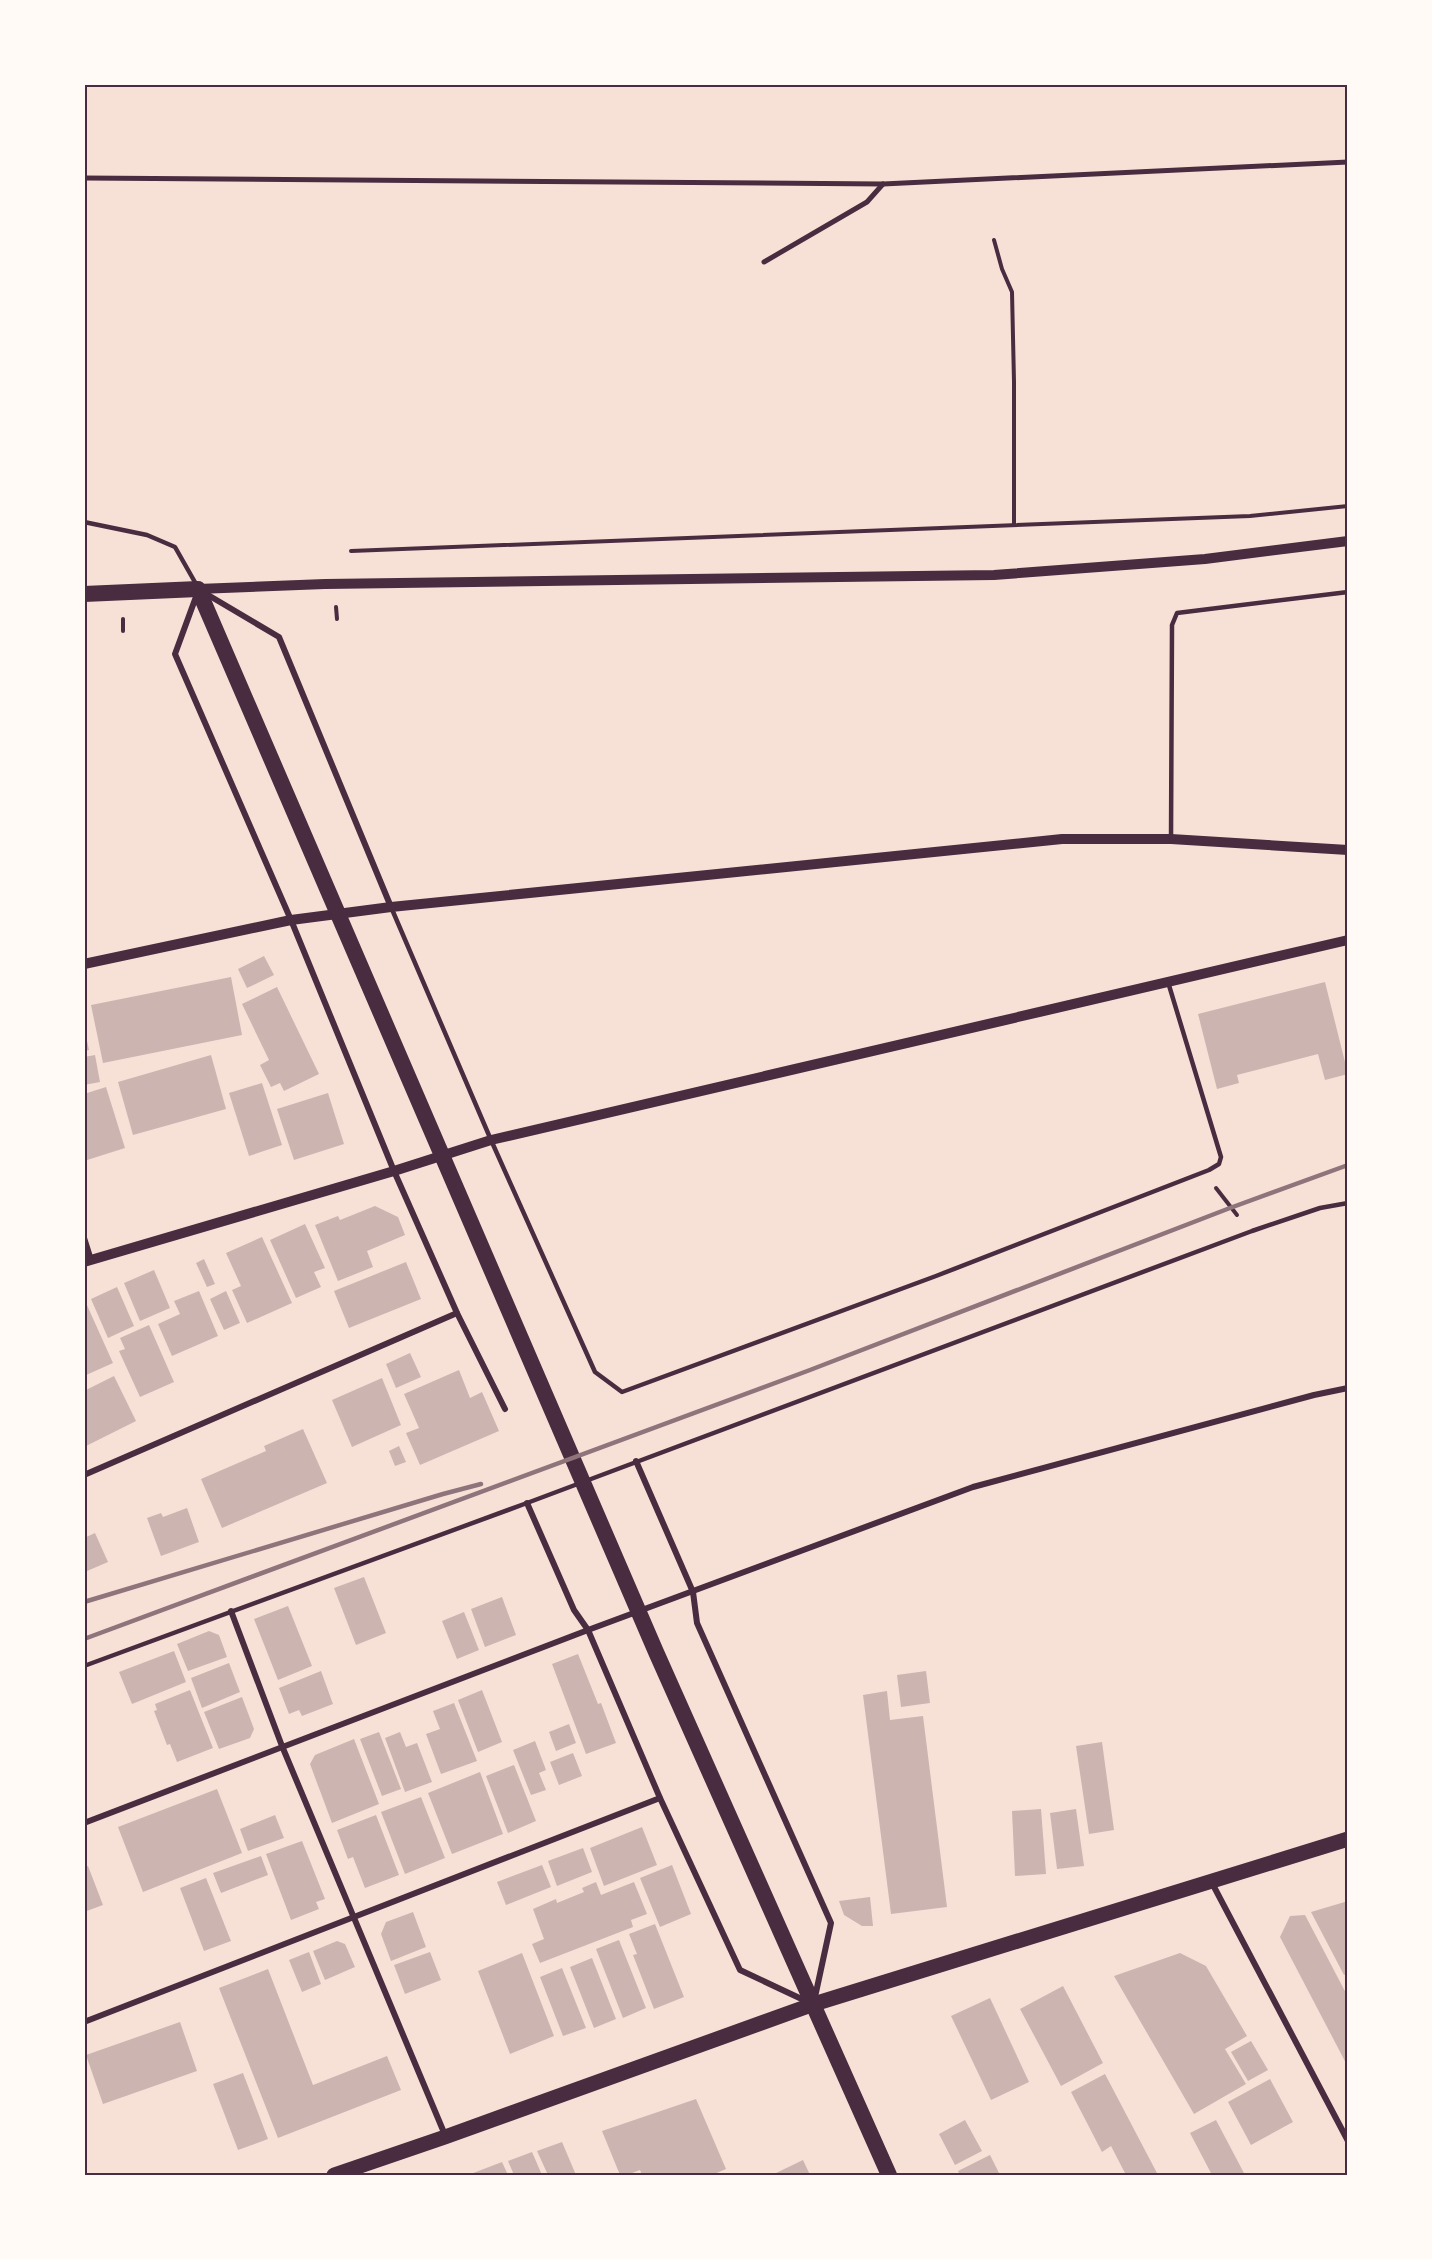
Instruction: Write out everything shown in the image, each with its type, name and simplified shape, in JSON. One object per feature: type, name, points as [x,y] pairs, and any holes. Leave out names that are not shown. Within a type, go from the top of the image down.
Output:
[{"type":"highway","points":[[84,594],[198,590],[656,1652],[889,2175]]},
{"type":"main road","points":[[334,2175],[814,2004],[1212,1883],[1348,1839]]},
{"type":"street","points":[[84,178],[883,184],[1348,162]]},
{"type":"street","points":[[764,262],[867,202],[883,184]]},
{"type":"street","points":[[198,590],[325,584],[993,575],[1204,559],[1348,541]]},
{"type":"street","points":[[198,590],[279,638],[391,907]]},
{"type":"street","points":[[198,590],[175,654],[291,920],[394,1171],[457,1313],[505,1409]]},
{"type":"street","points":[[84,964],[291,920],[391,907],[1062,839],[1171,839],[1348,850]]},
{"type":"street","points":[[84,1238],[87,1261],[394,1171],[491,1140],[1348,940]]},
{"type":"street","points":[[84,1475],[457,1313]]},
{"type":"street","points":[[84,1823],[588,1630],[973,1487],[1314,1395],[1348,1388]]},
{"type":"street","points":[[527,1503],[574,1610],[588,1630],[660,1798],[740,1970],[814,2004],[831,1923],[697,1623],[693,1592],[636,1461]]},
{"type":"street","points":[[231,1611],[282,1746],[445,2137]]},
{"type":"street","points":[[84,2022],[660,1798]]},
{"type":"street","points":[[1212,1883],[1348,2141]]},
{"type":"lane","points":[[84,522],[147,535],[175,547],[198,590]]},
{"type":"lane","points":[[1171,839],[1172,625],[1178,613],[1348,592]]},
{"type":"lane","points":[[391,907],[491,1140],[595,1372],[622,1392],[936,1276],[1209,1170],[1219,1164],[1221,1157],[1168,981]]},
{"type":"lane","points":[[84,1666],[527,1503],[1252,1231],[1320,1208],[1348,1203]]},
{"type":"path","points":[[994,240],[1002,269],[1012,292],[1014,525]]},
{"type":"path","points":[[351,550],[1250,516],[1348,506]]},
{"type":"path","points":[[1209,1170],[1214,1186],[1252,1231]]},
{"type":"building","points":[[264,956],[274,975],[247,988],[238,969]]},
{"type":"building","points":[[231,977],[242,1035],[103,1063],[91,1005]]},
{"type":"building","points":[[1325,982],[1348,1074],[1325,1080],[1318,1054],[1237,1075],[1239,1083],[1217,1089],[1198,1014]]},
{"type":"building","points":[[277,987],[319,1074],[284,1091],[280,1083],[271,1087],[260,1065],[269,1060],[242,1004]]},
{"type":"building","points":[[84,1027],[89,1050],[84,1051]]},
{"type":"building","points":[[95,1055],[100,1082],[84,1085],[84,1057]]},
{"type":"building","points":[[211,1055],[226,1109],[133,1135],[118,1082]]},
{"type":"building","points":[[262,1083],[282,1145],[249,1156],[229,1093]]},
{"type":"building","points":[[106,1087],[125,1148],[84,1161],[84,1094]]},
{"type":"building","points":[[328,1093],[344,1144],[294,1160],[277,1109]]},
{"type":"building","points":[[375,1206],[398,1217],[405,1235],[367,1251],[373,1267],[338,1281],[315,1225],[338,1216],[340,1220]]},
{"type":"building","points":[[305,1224],[325,1268],[314,1272],[321,1287],[296,1298],[270,1240]]},
{"type":"building","points":[[262,1237],[292,1303],[247,1323],[232,1290],[241,1286],[226,1253]]},
{"type":"building","points":[[204,1259],[215,1284],[207,1287],[196,1263]]},
{"type":"building","points":[[406,1262],[421,1299],[349,1328],[334,1291]]},
{"type":"building","points":[[154,1270],[170,1308],[140,1321],[124,1283]]},
{"type":"building","points":[[117,1287],[134,1326],[108,1338],[91,1299]]},
{"type":"building","points":[[199,1291],[218,1336],[172,1356],[158,1324],[180,1314],[174,1301]]},
{"type":"building","points":[[226,1291],[240,1323],[224,1330],[210,1299]]},
{"type":"building","points":[[86,1303],[113,1363],[84,1376],[84,1304]]},
{"type":"building","points":[[149,1325],[174,1382],[140,1397],[119,1351],[125,1349],[120,1338]]},
{"type":"building","points":[[410,1353],[421,1377],[396,1388],[386,1364]]},
{"type":"building","points":[[459,1370],[470,1398],[482,1392],[499,1431],[420,1465],[406,1433],[419,1428],[404,1394]]},
{"type":"building","points":[[114,1376],[136,1421],[84,1447],[84,1391]]},
{"type":"building","points":[[382,1378],[401,1425],[352,1447],[332,1400]]},
{"type":"building","points":[[303,1429],[327,1483],[222,1528],[201,1479],[266,1451],[264,1446]]},
{"type":"building","points":[[399,1446],[406,1462],[395,1466],[389,1451]]},
{"type":"building","points":[[187,1508],[199,1542],[161,1556],[147,1518],[161,1513],[163,1517]]},
{"type":"building","points":[[95,1533],[108,1562],[87,1571],[84,1563],[84,1538]]},
{"type":"building","points":[[364,1577],[386,1633],[356,1645],[334,1588]]},
{"type":"building","points":[[502,1597],[516,1635],[485,1647],[471,1609]]},
{"type":"building","points":[[288,1606],[312,1666],[278,1680],[254,1619]]},
{"type":"building","points":[[464,1612],[479,1650],[457,1659],[442,1621]]},
{"type":"building","points":[[209,1631],[219,1635],[227,1657],[188,1671],[177,1644]]},
{"type":"building","points":[[174,1651],[186,1682],[132,1704],[119,1672]]},
{"type":"building","points":[[578,1654],[598,1704],[601,1703],[616,1743],[586,1754],[552,1664]]},
{"type":"building","points":[[229,1663],[240,1692],[202,1708],[191,1678]]},
{"type":"building","points":[[321,1671],[333,1704],[302,1716],[299,1710],[289,1714],[279,1688]]},
{"type":"building","points":[[926,1671],[930,1703],[901,1707],[897,1675]]},
{"type":"building","points":[[190,1690],[213,1748],[177,1762],[170,1744],[167,1745],[154,1711],[157,1710],[155,1704]]},
{"type":"building","points":[[482,1690],[502,1742],[478,1752],[458,1700]]},
{"type":"building","points":[[887,1691],[890,1720],[923,1716],[947,1907],[891,1914],[863,1695]]},
{"type":"building","points":[[242,1697],[254,1729],[250,1738],[219,1749],[204,1712]]},
{"type":"building","points":[[454,1703],[477,1761],[441,1774],[426,1734],[440,1729],[433,1711]]},
{"type":"building","points":[[569,1724],[576,1743],[556,1751],[549,1732]]},
{"type":"building","points":[[379,1732],[401,1789],[382,1796],[360,1739]]},
{"type":"building","points":[[400,1732],[406,1747],[417,1743],[432,1782],[405,1792],[385,1738]]},
{"type":"building","points":[[354,1739],[379,1804],[332,1823],[310,1764],[315,1755]]},
{"type":"building","points":[[535,1741],[546,1770],[539,1773],[546,1790],[531,1795],[513,1750]]},
{"type":"building","points":[[1102,1742],[1114,1830],[1089,1834],[1076,1746]]},
{"type":"building","points":[[573,1753],[582,1776],[559,1785],[550,1762]]},
{"type":"building","points":[[514,1765],[536,1821],[508,1833],[486,1776]]},
{"type":"building","points":[[480,1772],[503,1834],[452,1854],[428,1793]]},
{"type":"building","points":[[217,1789],[242,1853],[143,1892],[118,1827]]},
{"type":"building","points":[[421,1797],[445,1858],[405,1874],[381,1812]]},
{"type":"building","points":[[1041,1809],[1046,1874],[1015,1876],[1012,1811]]},
{"type":"building","points":[[1076,1809],[1084,1866],[1057,1869],[1050,1813]]},
{"type":"building","points":[[275,1815],[284,1838],[248,1851],[240,1829]]},
{"type":"building","points":[[376,1815],[399,1875],[365,1888],[353,1857],[348,1859],[337,1830]]},
{"type":"building","points":[[642,1827],[657,1865],[604,1886],[590,1848]]},
{"type":"building","points":[[302,1841],[325,1899],[316,1902],[319,1909],[291,1920],[266,1854]]},
{"type":"building","points":[[583,1848],[592,1872],[557,1886],[548,1861]]},
{"type":"building","points":[[261,1856],[268,1875],[221,1893],[213,1873]]},
{"type":"building","points":[[542,1865],[551,1887],[506,1905],[497,1882]]},
{"type":"building","points":[[672,1865],[691,1914],[660,1927],[640,1878]]},
{"type":"building","points":[[88,1866],[103,1905],[84,1912],[84,1867]]},
{"type":"building","points":[[206,1878],[231,1941],[204,1951],[180,1888]]},
{"type":"building","points":[[596,1882],[601,1895],[634,1882],[647,1914],[631,1920],[633,1927],[540,1963],[532,1944],[544,1939],[533,1909],[556,1899],[557,1903],[584,1892],[582,1888]]},
{"type":"building","points":[[870,1897],[873,1926],[862,1926],[844,1915],[839,1901]]},
{"type":"building","points":[[1348,1901],[1348,1973],[1344,1975],[1311,1912]]},
{"type":"building","points":[[413,1912],[426,1947],[391,1961],[381,1934],[386,1922]]},
{"type":"building","points":[[1305,1915],[1348,1997],[1348,2067],[1280,1937],[1290,1916]]},
{"type":"building","points":[[655,1924],[684,1997],[654,2009],[633,1955],[637,1954],[629,1934]]},
{"type":"building","points":[[619,1940],[646,2008],[623,2018],[596,1949]]},
{"type":"building","points":[[337,1941],[345,1944],[355,1967],[325,1980],[313,1951]]},
{"type":"building","points":[[309,1952],[321,1984],[302,1992],[289,1960]]},
{"type":"building","points":[[430,1952],[441,1980],[405,1994],[394,1965]]},
{"type":"building","points":[[522,1953],[554,2036],[510,2054],[478,1971]]},
{"type":"building","points":[[1180,1953],[1206,1966],[1247,2036],[1225,2049],[1246,2084],[1194,2114],[1114,1976]]},
{"type":"building","points":[[592,1958],[616,2019],[594,2028],[570,1967]]},
{"type":"building","points":[[562,1968],[586,2028],[563,2036],[540,1977]]},
{"type":"building","points":[[268,1969],[313,2085],[387,2056],[401,2090],[278,2138],[219,1988]]},
{"type":"building","points":[[1063,1986],[1103,2063],[1061,2086],[1020,2009]]},
{"type":"building","points":[[990,1998],[1029,2082],[991,2100],[951,2016]]},
{"type":"building","points":[[180,2022],[197,2071],[103,2104],[86,2055]]},
{"type":"building","points":[[1251,2041],[1268,2070],[1248,2081],[1231,2052]]},
{"type":"building","points":[[243,2073],[268,2139],[238,2150],[213,2084]]},
{"type":"building","points":[[1105,2074],[1158,2175],[1126,2175],[1111,2146],[1102,2152],[1071,2092]]},
{"type":"building","points":[[1270,2079],[1293,2122],[1251,2145],[1228,2102]]},
{"type":"building","points":[[696,2099],[726,2169],[712,2175],[642,2175],[640,2170],[620,2175],[602,2131]]},
{"type":"building","points":[[965,2120],[982,2151],[955,2165],[939,2134]]},
{"type":"building","points":[[1216,2120],[1245,2175],[1212,2175],[1190,2133]]},
{"type":"building","points":[[562,2142],[576,2175],[548,2175],[537,2151]]},
{"type":"building","points":[[532,2152],[542,2175],[514,2175],[508,2161]]},
{"type":"building","points":[[990,2155],[1000,2175],[960,2175],[958,2171]]},
{"type":"building","points":[[803,2160],[810,2175],[772,2175]]},
{"type":"building","points":[[502,2162],[508,2175],[468,2175]]},
{"type":"railway","points":[[84,1639],[810,1370],[1230,1208],[1348,1165]]},
{"type":"railway","points":[[84,1602],[481,1484]]}]
